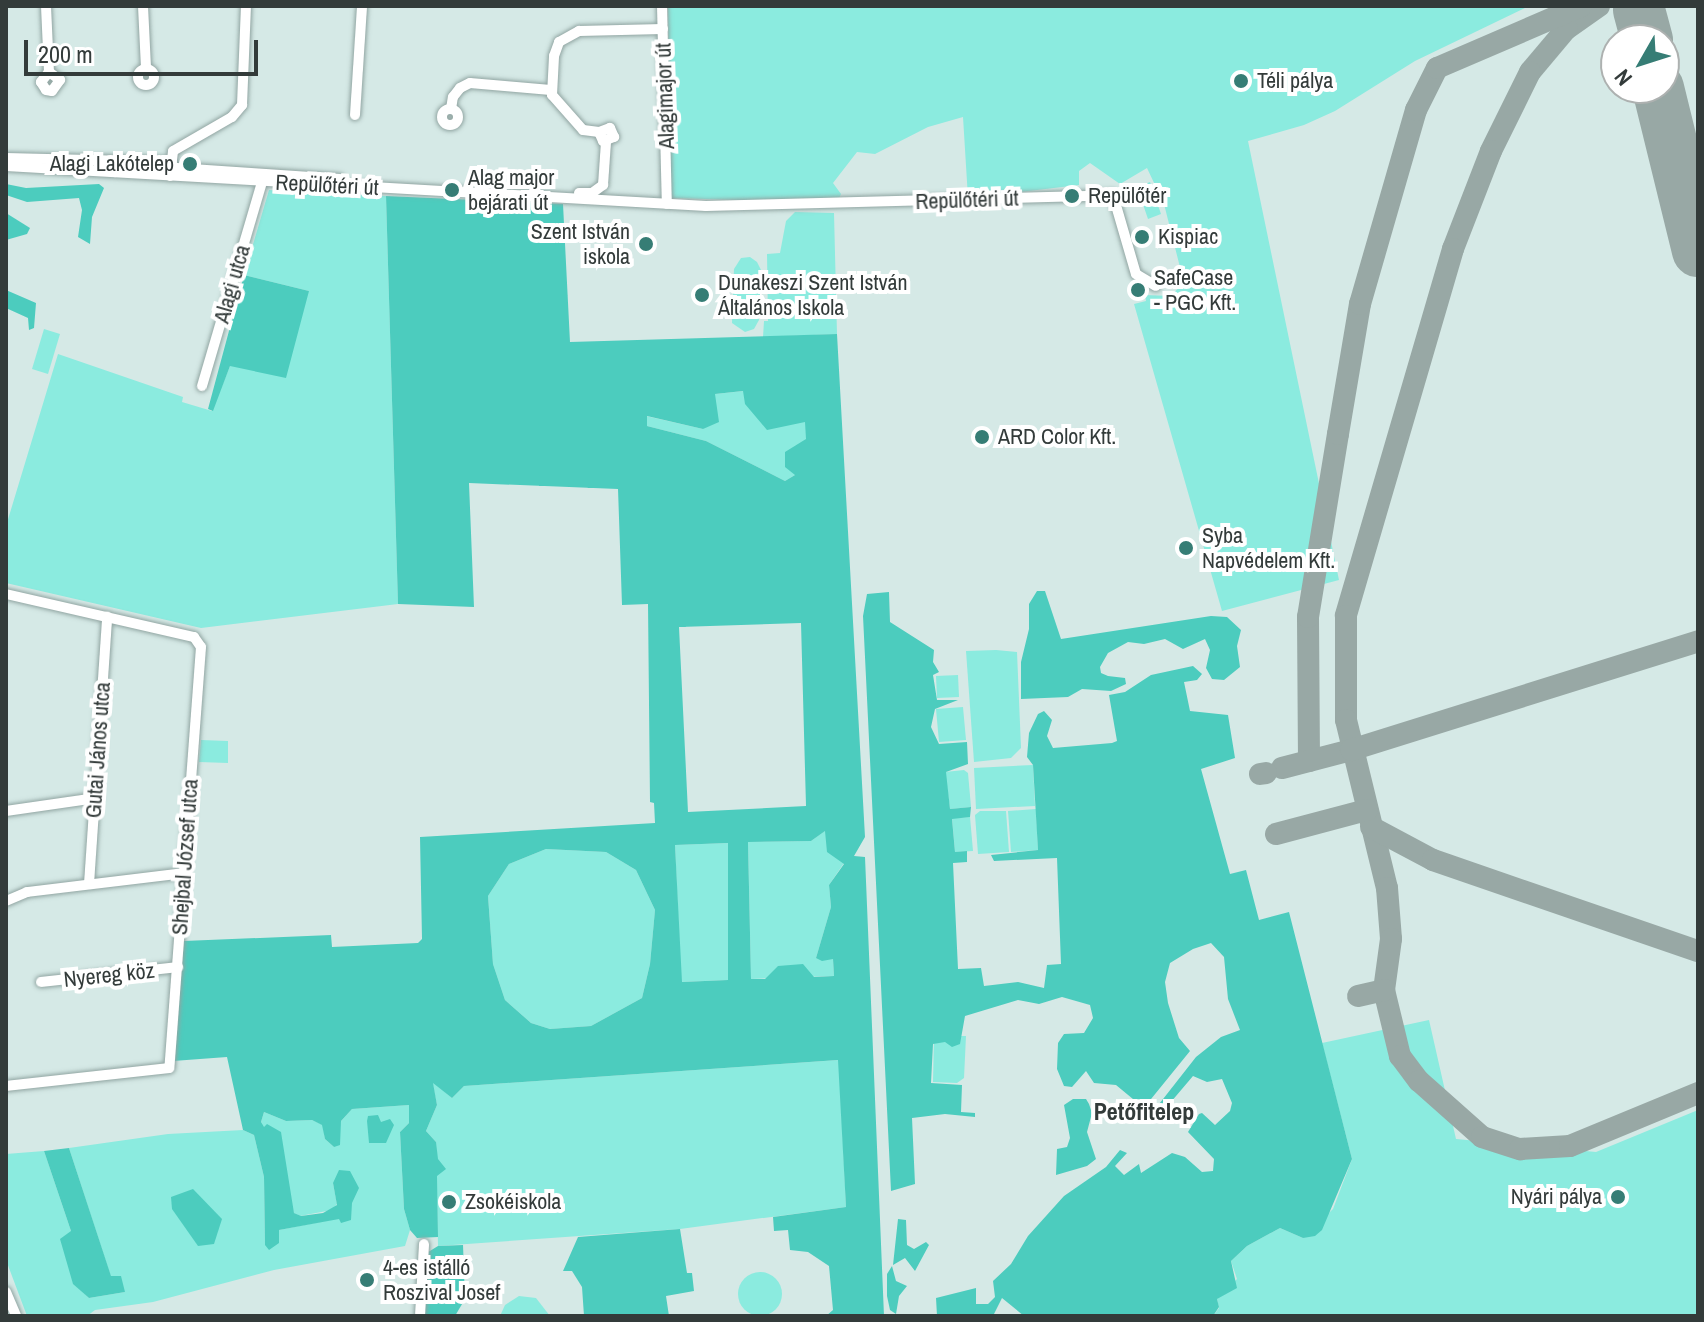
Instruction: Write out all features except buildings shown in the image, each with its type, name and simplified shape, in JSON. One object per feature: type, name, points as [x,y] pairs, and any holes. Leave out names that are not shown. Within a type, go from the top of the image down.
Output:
[{"type":"street","points":[[46,6],[49,72]]},
{"type":"street","points":[[143,6],[146,68]]},
{"type":"street","points":[[173,169],[173,151],[232,117],[242,105],[246,6]]},
{"type":"street","points":[[355,115],[362,6]]},
{"type":"street","name":"Alagimajor út","points":[[662,6],[668,186]]},
{"type":"street","points":[[6,158],[592,193],[605,180],[602,137],[583,130],[555,101],[551,90],[555,48],[564,36],[579,31],[663,29]]},
{"type":"street","points":[[451,109],[453,97],[460,88],[470,83],[551,90]]},
{"type":"street","name":"Repülőtéri út","points":[[6,166],[173,169],[262,182],[667,204],[782,206],[1113,195],[1136,274],[1148,285],[1156,286]]},
{"type":"street","name":"Alagi utca","points":[[202,386],[262,182]]},
{"type":"street","points":[[648,203],[658,199],[668,186]]},
{"type":"street","points":[[667,204],[668,186]]},
{"type":"street","points":[[6,594],[107,617]]},
{"type":"street","name":"Shejbal József utca","points":[[6,1086],[169,1068],[201,647],[194,637],[107,617]]},
{"type":"street","name":"Gutai János utca","points":[[89,884],[107,617]]},
{"type":"street","points":[[6,811],[96,798]]},
{"type":"street","points":[[6,901],[27,892],[184,873]]},
{"type":"street","name":"Nyereg köz","points":[[41,982],[178,967]]},
{"type":"street","points":[[420,1316],[424,1244]]},
{"type":"street","points":[[6,1292],[16,1316]]},
{"type":"shaded area","points":[[668,6],[1529,6],[1415,61],[1335,111],[1304,125],[1248,141],[1339,580],[1222,611],[1134,304],[1146,301],[1145,295],[1170,296],[1184,283],[1164,204],[1147,168],[1120,184],[1090,163],[1079,171],[1079,185],[968,198],[963,117],[928,127],[875,154],[857,152],[833,183],[841,194],[837,203],[671,198]]},
{"type":"shaded area","points":[[1150,182],[1161,214],[1148,219],[1137,187]]},
{"type":"shaded area","points":[[269,190],[386,196],[398,604],[201,628],[6,583],[6,526],[58,354],[183,397],[182,402],[212,411],[230,366],[309,291],[244,275]]},
{"type":"shaded area","points":[[795,212],[834,213],[837,334],[763,337],[764,321],[768,321],[767,254],[780,253],[786,221]]},
{"type":"shaded area","points":[[750,257],[761,270],[759,320],[754,329],[745,332],[732,323],[734,269],[741,258]]},
{"type":"shaded area","points":[[44,329],[60,334],[48,374],[32,369]]},
{"type":"shaded area","points":[[744,391],[806,422],[806,439],[795,475],[785,481],[706,441],[647,426],[646,416],[703,429],[715,394]]},
{"type":"shaded area","points":[[966,651],[1017,652],[1021,748],[1011,758],[974,762]]},
{"type":"shaded area","points":[[958,675],[959,697],[937,698],[936,676]]},
{"type":"shaded area","points":[[963,707],[966,740],[939,742],[936,709]]},
{"type":"shaded area","points":[[201,740],[228,741],[228,763],[199,762]]},
{"type":"shaded area","points":[[1033,765],[1035,806],[976,809],[974,768]]},
{"type":"shaded area","points":[[964,770],[968,773],[971,807],[950,809],[945,772]]},
{"type":"shaded area","points":[[1036,809],[1038,850],[1011,852],[1008,811]]},
{"type":"shaded area","points":[[980,811],[1006,811],[1009,852],[978,854],[975,815]]},
{"type":"shaded area","points":[[970,817],[973,851],[955,852],[952,818]]},
{"type":"shaded area","points":[[826,830],[844,863],[829,885],[831,907],[816,958],[833,959],[834,976],[751,979],[748,842],[811,841]]},
{"type":"shaded area","points":[[729,843],[728,980],[681,982],[675,845]]},
{"type":"shaded area","points":[[546,849],[606,852],[636,870],[655,910],[650,964],[642,998],[591,1026],[550,1029],[531,1023],[505,1000],[493,964],[488,896],[509,864]]},
{"type":"shaded area","points":[[1429,1020],[1456,1139],[1596,1152],[1698,1110],[1698,1316],[1213,1316],[1219,1308],[1217,1299],[1237,1279],[1231,1261],[1247,1246],[1280,1228],[1303,1238],[1333,1209],[1352,1159],[1322,1043]]},
{"type":"shaded area","points":[[934,1036],[966,1036],[964,1078],[957,1083],[933,1082]]},
{"type":"shaded area","points":[[839,1060],[846,1207],[680,1229],[438,1246],[436,1142],[426,1131],[437,1105],[432,1081],[452,1098],[464,1086]]},
{"type":"shaded area","points":[[409,1105],[409,1123],[400,1132],[404,1209],[410,1230],[405,1246],[274,1270],[153,1302],[95,1310],[87,1316],[27,1316],[6,1260],[6,1154],[44,1151],[71,1231],[73,1283],[89,1298],[125,1292],[111,1277],[69,1148],[168,1134],[243,1130],[254,1135],[264,1177],[265,1245],[279,1230],[340,1218],[358,1188],[333,1183],[337,1204],[332,1210],[300,1216],[294,1213],[261,1122],[264,1112],[286,1121],[312,1120],[323,1125],[325,1139],[334,1147],[341,1121],[352,1109]]},
{"type":"shaded area","points":[[760,1272],[776,1278],[782,1294],[776,1310],[760,1316],[744,1310],[738,1294],[744,1278]]},
{"type":"shaded area","points":[[519,1296],[536,1298],[550,1316],[500,1316],[505,1305]]},
{"type":"green space","points":[[6,184],[26,188],[99,184],[104,188],[92,217],[90,244],[78,237],[82,210],[79,198],[27,202],[6,195]]},
{"type":"green space","points":[[386,196],[563,204],[570,342],[837,334],[865,837],[854,856],[865,857],[884,1316],[826,1316],[833,1310],[829,1266],[808,1252],[790,1250],[788,1230],[774,1231],[773,1217],[846,1207],[838,1060],[464,1086],[452,1098],[433,1083],[437,1105],[426,1131],[436,1142],[438,1159],[446,1169],[437,1176],[438,1237],[417,1238],[410,1230],[404,1209],[400,1132],[409,1123],[409,1105],[352,1109],[341,1121],[340,1145],[334,1147],[325,1139],[322,1125],[312,1120],[286,1121],[264,1112],[261,1122],[264,1127],[267,1124],[281,1132],[294,1213],[301,1216],[323,1213],[337,1205],[333,1183],[339,1170],[350,1171],[359,1188],[352,1203],[351,1220],[341,1223],[339,1219],[279,1230],[279,1243],[269,1250],[265,1245],[264,1177],[254,1135],[243,1130],[227,1057],[173,1061],[184,941],[331,935],[332,947],[418,943],[422,939],[420,837],[655,823],[654,803],[650,802],[648,604],[622,605],[618,489],[469,483],[474,607],[398,604]],"holes":[[[743,391],[745,404],[767,430],[805,422],[806,439],[785,452],[785,467],[795,475],[785,481],[706,441],[647,426],[647,416],[703,429],[719,422],[715,394]],[[801,623],[806,806],[688,812],[679,627]],[[825,831],[827,852],[844,864],[829,885],[831,907],[816,958],[822,961],[833,959],[834,976],[814,977],[803,964],[778,966],[765,979],[751,979],[748,842],[811,841]],[[728,843],[728,980],[682,982],[675,845]],[[546,849],[606,852],[636,870],[655,910],[650,964],[642,998],[591,1026],[550,1029],[531,1023],[505,1000],[493,964],[488,896],[509,864]]]},
{"type":"green space","points":[[6,213],[30,228],[27,234],[6,240]]},
{"type":"green space","points":[[244,275],[309,291],[286,378],[230,366],[213,411],[208,409]]},
{"type":"green space","points":[[6,290],[36,303],[34,328],[29,330],[28,318],[6,308]]},
{"type":"green space","points":[[1037,591],[1045,591],[1061,639],[1211,616],[1227,617],[1241,630],[1237,646],[1240,667],[1224,680],[1212,679],[1206,668],[1210,650],[1205,639],[1183,649],[1165,639],[1144,644],[1128,642],[1108,653],[1100,667],[1101,673],[1125,678],[1126,684],[1111,691],[1082,689],[1068,697],[1021,699],[1021,662],[1029,629],[1029,604]]},
{"type":"green space","points":[[889,592],[890,622],[934,650],[933,662],[939,672],[933,675],[937,700],[958,700],[935,709],[931,727],[939,744],[967,742],[968,764],[946,772],[950,809],[971,807],[970,817],[952,819],[955,852],[967,851],[967,862],[953,863],[958,969],[981,968],[984,986],[1018,982],[1044,988],[1047,965],[1061,964],[1057,858],[994,861],[991,855],[1038,850],[1033,765],[1027,757],[1029,733],[1038,714],[1044,711],[1052,720],[1047,736],[1053,748],[1112,743],[1117,741],[1109,695],[1125,692],[1151,675],[1193,666],[1202,674],[1197,680],[1184,682],[1190,711],[1228,715],[1235,758],[1201,769],[1230,874],[1246,870],[1259,920],[1289,912],[1352,1159],[1322,1230],[1315,1236],[1303,1238],[1280,1228],[1247,1246],[1231,1261],[1237,1288],[1217,1299],[1219,1307],[1213,1316],[1024,1316],[1002,1298],[993,1316],[937,1316],[936,1298],[976,1288],[976,1304],[988,1304],[995,1297],[993,1281],[1011,1264],[1028,1236],[1064,1196],[1106,1167],[1120,1150],[1127,1153],[1115,1166],[1124,1175],[1139,1164],[1141,1173],[1172,1153],[1185,1157],[1202,1172],[1213,1171],[1214,1159],[1188,1132],[1199,1114],[1202,1113],[1215,1125],[1230,1111],[1232,1103],[1222,1079],[1207,1082],[1193,1076],[1165,1109],[1158,1114],[1156,1108],[1196,1057],[1221,1037],[1240,1030],[1228,999],[1224,957],[1211,943],[1193,949],[1170,963],[1165,982],[1168,1003],[1179,1038],[1190,1051],[1147,1104],[1139,1104],[1116,1085],[1094,1083],[1086,1071],[1072,1087],[1064,1086],[1057,1069],[1058,1043],[1064,1034],[1084,1033],[1093,1018],[1090,1005],[1062,997],[1039,1004],[1018,1000],[965,1016],[960,1044],[952,1047],[945,1042],[933,1044],[931,1083],[962,1085],[961,1112],[975,1113],[975,1117],[945,1114],[912,1118],[915,1184],[891,1191],[863,616],[867,594]]},
{"type":"green space","points":[[1073,1099],[1086,1099],[1089,1104],[1092,1113],[1087,1132],[1096,1159],[1087,1166],[1056,1175],[1057,1149],[1067,1147],[1070,1138],[1064,1105]]},
{"type":"green space","points":[[378,1115],[381,1122],[390,1119],[394,1125],[386,1143],[369,1143],[368,1116]]},
{"type":"green space","points":[[69,1148],[111,1276],[121,1276],[125,1292],[89,1298],[73,1284],[60,1239],[71,1231],[44,1151]]},
{"type":"green space","points":[[193,1189],[222,1219],[214,1244],[198,1246],[172,1209],[171,1197]]},
{"type":"green space","points":[[898,1219],[906,1220],[907,1245],[914,1249],[926,1242],[929,1245],[915,1271],[905,1258],[893,1265]]},
{"type":"green space","points":[[680,1229],[687,1273],[692,1273],[694,1291],[666,1296],[669,1316],[584,1316],[582,1287],[572,1271],[563,1271],[578,1237]]},
{"type":"green space","points":[[463,1245],[465,1299],[455,1316],[422,1316],[425,1254],[438,1246]]},
{"type":"green space","points":[[892,1266],[896,1281],[907,1286],[899,1296],[896,1314],[890,1310],[887,1296],[887,1274]]},
{"type":"taxiway","points":[[1309,761],[1308,617],[1338,434],[1360,304],[1416,110],[1437,68],[1581,6]]},
{"type":"taxiway","points":[[1599,6],[1567,28],[1530,72],[1491,151],[1453,249],[1346,616],[1346,720],[1387,888],[1391,939],[1384,990],[1400,1056],[1419,1081],[1482,1137],[1520,1149],[1570,1146],[1698,1093]]},
{"type":"taxiway","points":[[1638,6],[1640,12]]},
{"type":"taxiway","points":[[1282,768],[1351,750],[1698,641]]},
{"type":"taxiway","points":[[1260,774],[1266,773]]},
{"type":"taxiway","points":[[1276,834],[1367,810]]},
{"type":"taxiway","points":[[1371,827],[1433,860],[1698,951]]},
{"type":"taxiway","points":[[1358,996],[1384,990]]},
{"type":"runway","points":[[1639,10],[1643,24]]},
{"type":"runway","points":[[1662,104],[1698,251]]},
{"type":"place","name":"Téli pálya","points":[[1241,81]]},
{"type":"place","name":"Alagi Lakótelep","points":[[190,164]]},
{"type":"place","name":"Alag major bejárati út","points":[[452,190]]},
{"type":"place","name":"Repülőtér","points":[[1072,196]]},
{"type":"place","name":"Kispiac","points":[[1142,237]]},
{"type":"place","name":"Szent István iskola","points":[[646,244]]},
{"type":"place","name":"SafeCase - PGC Kft.","points":[[1138,290]]},
{"type":"place","name":"Dunakeszi Szent István Általános Iskola","points":[[702,295]]},
{"type":"place","name":"ARD Color Kft.","points":[[982,437]]},
{"type":"place","name":"Syba Napvédelem Kft.","points":[[1186,548]]},
{"type":"place","name":"Nyári pálya","points":[[1618,1197]]},
{"type":"place","name":"Zsokéiskola","points":[[449,1202]]},
{"type":"place","name":"4-es istálló Roszival Josef","points":[[367,1280]]},
{"type":"district","name":"Petőfitelep","points":[[1144,1112]]}]
